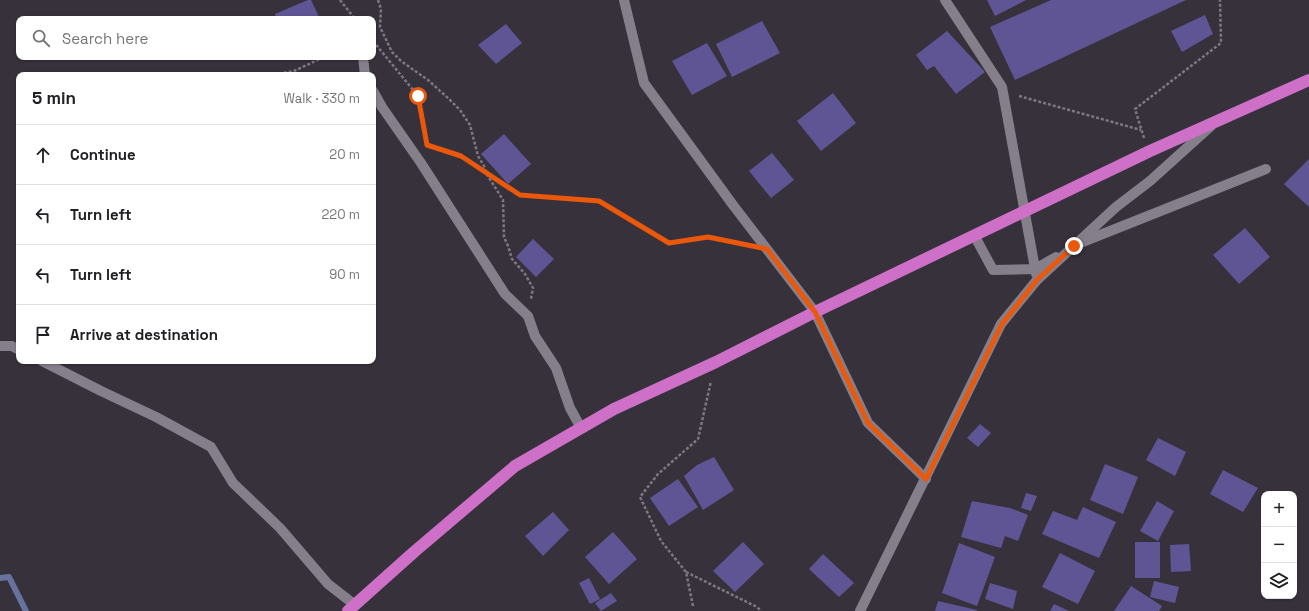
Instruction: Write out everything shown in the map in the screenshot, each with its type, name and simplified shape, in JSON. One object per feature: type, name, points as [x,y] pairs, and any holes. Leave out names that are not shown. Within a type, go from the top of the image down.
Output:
[{"type":"highway","points":[[351,608],[514,466],[614,409],[716,362],[815,312],[1150,151],[1309,80]]},
{"type":"street","points":[[624,0],[644,83],[815,312],[868,423],[926,479]]},
{"type":"street","points":[[945,0],[1002,87],[1037,280]]},
{"type":"street","points":[[363,60],[365,72]]},
{"type":"street","points":[[376,96],[505,294],[528,316],[535,336],[556,368],[570,408],[581,428]]},
{"type":"street","points":[[860,611],[1002,324],[1037,280],[1116,207],[1150,181],[1217,121]]},
{"type":"street","points":[[974,235],[993,270],[1035,269],[1074,246],[1266,169]]},
{"type":"street","points":[[0,346],[12,346],[16,348]]},
{"type":"street","points":[[48,364],[156,417],[211,447],[233,483],[280,528],[328,584],[351,608]]},
{"type":"path","points":[[340,0],[353,16]]},
{"type":"path","points":[[378,0],[381,9],[380,27],[392,52],[401,61],[428,80],[460,110],[470,126],[478,156],[486,173],[504,200],[504,237],[512,259],[525,274],[533,288],[528,316]]},
{"type":"path","points":[[1150,151],[1141,130],[1135,110],[1221,43],[1220,0]]},
{"type":"path","points":[[376,45],[418,96],[427,145],[461,156],[520,195],[599,201],[669,243],[708,237],[767,249]]},
{"type":"path","points":[[288,72],[294,71],[318,60]]},
{"type":"path","points":[[1018,96],[1141,130]]},
{"type":"path","points":[[716,362],[698,439],[658,474],[640,497],[661,542],[686,572],[757,607],[761,611]]},
{"type":"path","points":[[686,572],[693,606]]},
{"type":"building","points":[[311,0],[319,16],[276,16],[275,14]]},
{"type":"building","points":[[987,0],[1026,0],[995,16]]},
{"type":"building","points":[[1051,0],[1186,0],[1015,80],[990,27]]},
{"type":"building","points":[[1205,15],[1213,34],[1182,52],[1171,31]]},
{"type":"building","points":[[762,21],[780,53],[732,77],[716,44]]},
{"type":"building","points":[[506,24],[522,43],[496,64],[478,45]]},
{"type":"building","points":[[947,31],[985,72],[956,94],[934,66],[927,70],[916,55]]},
{"type":"building","points":[[707,43],[727,76],[692,95],[672,61]]},
{"type":"building","points":[[833,93],[856,123],[821,151],[797,121]]},
{"type":"building","points":[[504,134],[531,164],[508,184],[481,154]]},
{"type":"building","points":[[772,153],[794,180],[771,198],[749,171]]},
{"type":"building","points":[[1309,159],[1309,207],[1284,184]]},
{"type":"building","points":[[1245,228],[1270,257],[1239,284],[1213,255]]},
{"type":"building","points":[[533,239],[554,259],[536,277],[516,257]]},
{"type":"building","points":[[980,424],[991,433],[978,447],[967,438]]},
{"type":"building","points":[[1158,438],[1186,452],[1175,476],[1146,460]]},
{"type":"building","points":[[714,457],[734,490],[703,510],[684,476],[697,465]]},
{"type":"building","points":[[1105,464],[1138,477],[1123,514],[1090,500]]},
{"type":"building","points":[[1223,470],[1258,488],[1243,512],[1210,494]]},
{"type":"building","points":[[678,479],[698,507],[669,526],[650,498]]},
{"type":"building","points":[[1026,493],[1037,496],[1031,511],[1021,508]]},
{"type":"building","points":[[972,501],[1010,508],[1028,515],[1018,541],[1005,536],[1001,548],[961,537]]},
{"type":"building","points":[[1157,501],[1174,511],[1158,541],[1140,531]]},
{"type":"building","points":[[1083,507],[1116,522],[1099,558],[1042,534],[1053,511],[1077,520]]},
{"type":"building","points":[[553,512],[569,530],[543,556],[525,536]]},
{"type":"building","points":[[613,532],[637,559],[609,584],[585,557]]},
{"type":"building","points":[[743,542],[764,564],[735,592],[713,571]]},
{"type":"building","points":[[1135,542],[1160,542],[1160,578],[1135,578]]},
{"type":"building","points":[[959,543],[995,557],[977,606],[942,593]]},
{"type":"building","points":[[1189,544],[1191,571],[1171,572],[1170,545]]},
{"type":"building","points":[[1060,553],[1095,571],[1078,604],[1042,587]]},
{"type":"building","points":[[823,554],[854,583],[839,597],[809,569]]},
{"type":"building","points":[[589,578],[600,599],[590,604],[579,583]]},
{"type":"building","points":[[1154,581],[1179,587],[1175,603],[1150,597]]},
{"type":"building","points":[[990,583],[1017,591],[1013,609],[985,599]]},
{"type":"building","points":[[1131,586],[1162,606],[1159,611],[1114,611]]},
{"type":"building","points":[[611,593],[617,601],[601,611],[595,603]]},
{"type":"building","points":[[938,601],[977,610],[977,611],[935,611]]},
{"type":"building","points":[[1054,604],[1069,611],[1050,611]]},
{"type":"waterway","points":[[0,578],[9,577],[26,611]]},
{"type":"route","points":[[418,96],[427,145],[461,156],[520,195],[599,201],[669,243],[708,237],[767,249],[815,312],[868,423],[926,479],[1002,324],[1037,280],[1074,246]]}]
